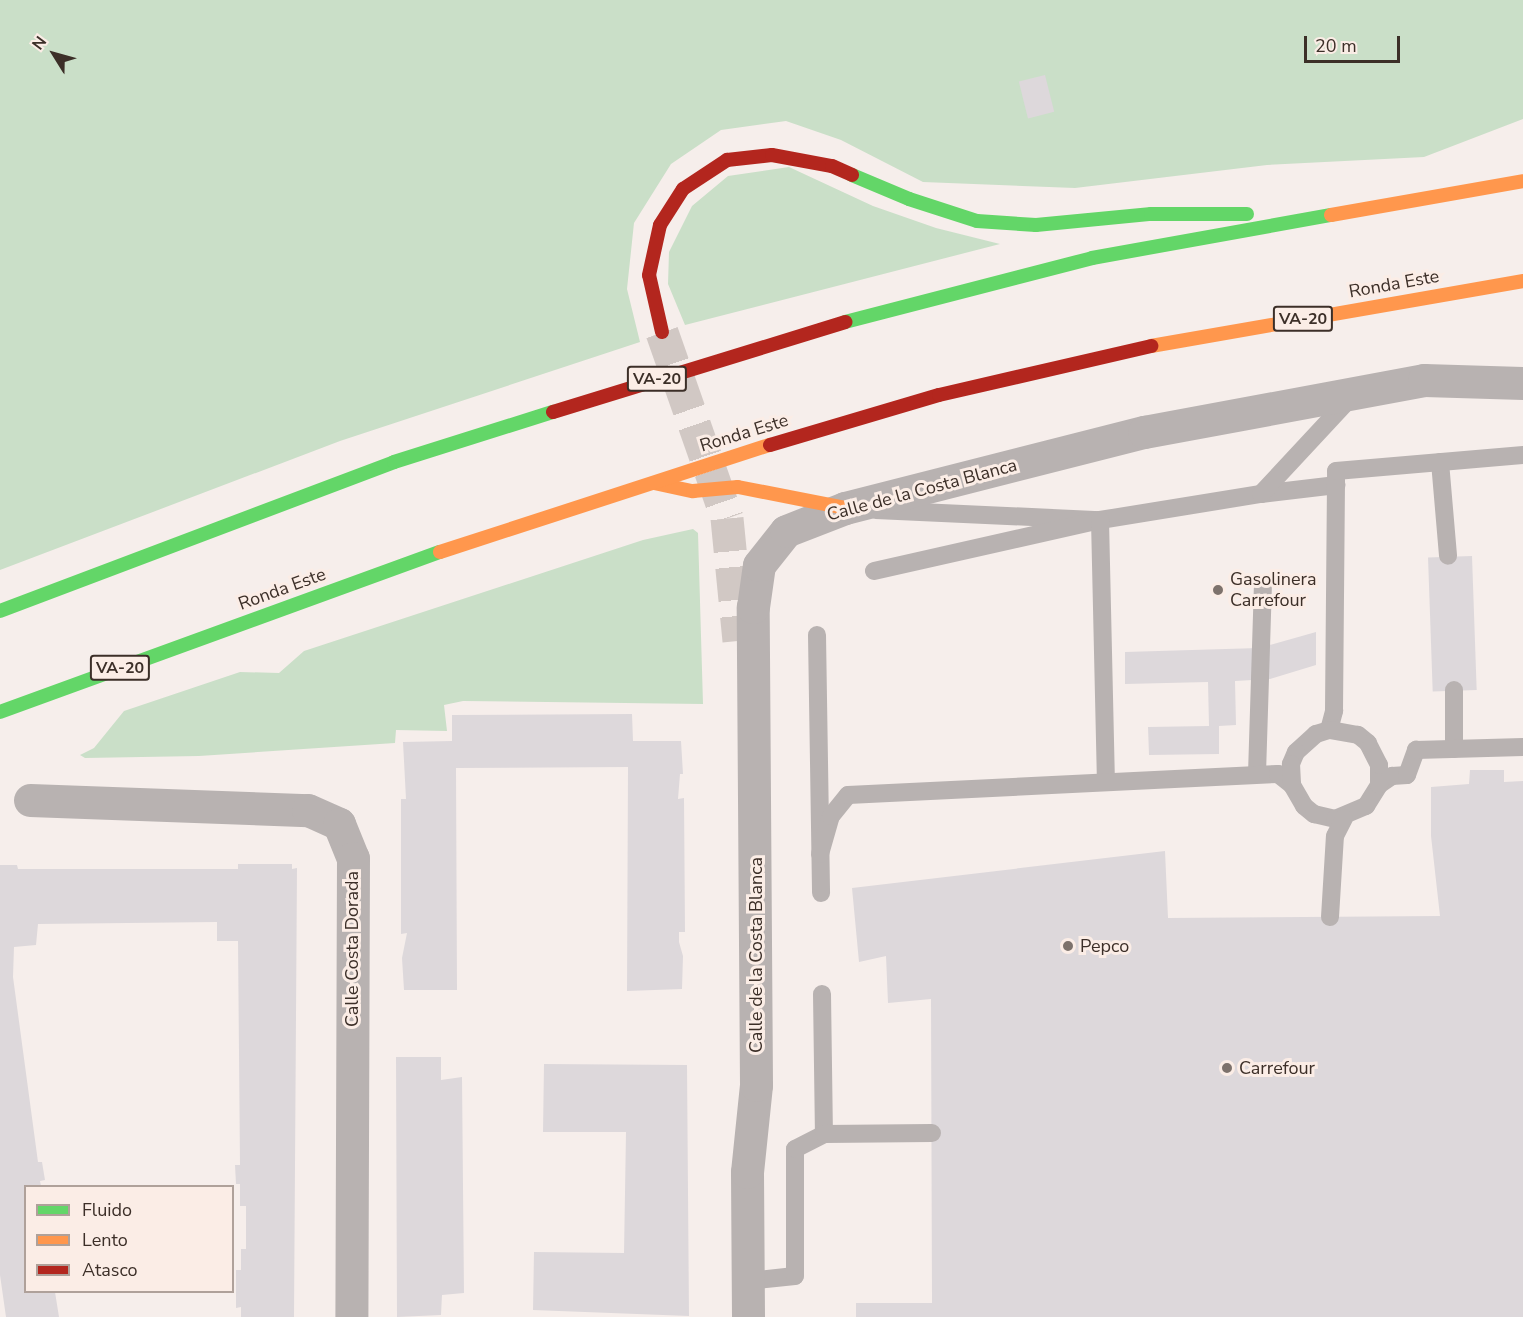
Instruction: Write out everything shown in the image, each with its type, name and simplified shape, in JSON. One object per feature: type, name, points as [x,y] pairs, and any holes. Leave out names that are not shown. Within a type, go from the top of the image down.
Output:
[{"type":"highway","points":[[662,332],[649,275],[660,225],[683,189],[727,160],[772,154],[832,165],[909,199],[977,220],[1036,225],[1151,214],[1333,214]]},
{"type":"highway","points":[[1493,185],[1523,166]]},
{"type":"highway","name":"VA-20","points":[[0,611],[394,462],[804,333],[1092,258],[1523,181]]},
{"type":"highway","name":"Ronda Este","points":[[0,712],[466,542],[647,482],[939,395],[1134,349],[1523,280]]},
{"type":"highway","points":[[1472,290],[1513,298]]},
{"type":"highway","points":[[647,482],[693,491],[738,487],[845,508]]},
{"type":"street","name":"Calle de la Costa Blanca","points":[[747,1172],[756,1086],[754,596],[759,565],[786,531],[845,508],[1144,432],[1424,380],[1523,383]]},
{"type":"street","name":"Calle de la Costa Blanca","points":[[739,640],[737,1088],[747,1172],[748,1317]]},
{"type":"street","name":"Calle Costa Dorada","points":[[30,800],[308,810],[339,824],[353,858],[351,1317]]},
{"type":"lane","points":[[1261,494],[1356,392]]},
{"type":"lane","points":[[1338,730],[1334,711],[1336,471],[1523,455]]},
{"type":"lane","points":[[1440,462],[1448,556]]},
{"type":"lane","points":[[874,571],[1100,520],[1261,494],[1336,485]]},
{"type":"lane","points":[[845,508],[1100,520]]},
{"type":"lane","points":[[1100,520],[1106,781]]},
{"type":"lane","points":[[1257,774],[1263,588]]},
{"type":"lane","points":[[817,635],[821,893]]},
{"type":"lane","points":[[1454,690],[1454,749]]},
{"type":"lane","points":[[1287,775],[1305,741],[1338,730],[1368,743],[1383,775]]},
{"type":"lane","points":[[1383,775],[1407,775],[1416,750],[1523,747]]},
{"type":"lane","points":[[820,854],[831,816],[848,795],[1257,774],[1287,775]]},
{"type":"lane","points":[[1287,775],[1304,806],[1335,818],[1366,806],[1383,775]]},
{"type":"lane","points":[[1330,917],[1335,818]]},
{"type":"lane","points":[[822,994],[824,1134]]},
{"type":"lane","points":[[748,1281],[795,1276],[795,1149],[824,1134],[932,1133]]},
{"type":"green space","points":[[0,0],[1523,0],[1523,119],[1424,157],[1267,165],[1075,188],[923,182],[841,140],[786,121],[721,130],[671,164],[634,223],[627,289],[640,342],[340,441],[0,570]]},
{"type":"green space","points":[[789,167],[873,206],[936,228],[1000,244],[685,325],[668,284],[669,252],[692,206],[728,176]]},
{"type":"green space","points":[[693,529],[698,533],[703,704],[463,701],[444,705],[447,731],[396,730],[395,743],[199,756],[85,758],[80,755],[94,748],[124,711],[240,672],[279,673],[304,651],[643,540]]},
{"type":"building","points":[[1045,75],[1054,112],[1028,118],[1019,82]]},
{"type":"building","points":[[1472,556],[1477,690],[1433,691],[1428,558]]},
{"type":"building","points":[[1316,632],[1316,665],[1270,679],[1235,681],[1236,725],[1219,726],[1219,754],[1149,755],[1148,727],[1209,726],[1208,682],[1125,684],[1125,652],[1259,648]]},
{"type":"building","points":[[632,714],[633,741],[681,741],[683,774],[680,774],[678,799],[684,798],[685,932],[679,932],[683,956],[682,989],[627,991],[628,767],[456,768],[457,990],[404,990],[402,958],[407,933],[401,934],[401,799],[406,799],[403,742],[452,741],[452,715]]},
{"type":"building","name":"Carrefour","points":[[1470,770],[1504,770],[1504,782],[1523,781],[1523,1317],[856,1317],[856,1303],[932,1303],[931,999],[888,1003],[886,956],[859,962],[852,888],[1165,851],[1168,918],[1440,916],[1431,836],[1431,787],[1469,784]]},
{"type":"building","points":[[238,864],[292,864],[292,869],[297,868],[294,1317],[241,1317],[241,1307],[236,1308],[236,1270],[241,1270],[241,1249],[246,1249],[246,1206],[240,1206],[240,1184],[236,1184],[235,1165],[240,1165],[238,941],[217,941],[217,922],[38,924],[36,945],[14,947],[13,977],[38,1162],[42,1162],[45,1180],[40,1181],[41,1185],[24,1185],[24,1293],[55,1293],[59,1317],[6,1317],[0,1275],[0,865],[17,865],[18,869],[238,869]]},
{"type":"building","points":[[396,1057],[441,1057],[441,1080],[462,1077],[464,1293],[442,1295],[441,1315],[397,1317]]},
{"type":"building","points":[[544,1064],[687,1065],[689,1316],[533,1310],[534,1252],[624,1253],[626,1132],[543,1132]]},
{"type":"tunnel","points":[[662,332],[727,518],[739,640]]},
{"type":"traffic: fast","points":[[852,175],[909,199],[977,221],[1036,225],[1151,214],[1247,214]]},
{"type":"traffic: fast","points":[[845,322],[1092,258],[1331,215]]},
{"type":"traffic: fast","points":[[0,611],[394,462],[553,412]]},
{"type":"traffic: fast","points":[[0,712],[440,552]]},
{"type":"traffic: slow","points":[[1331,215],[1523,181]]},
{"type":"traffic: slow","points":[[1151,346],[1523,281]]},
{"type":"traffic: slow","points":[[440,552],[770,445]]},
{"type":"traffic: slow","points":[[654,483],[693,491],[738,487],[845,508]]},
{"type":"traffic: jam","points":[[662,332],[649,275],[660,225],[683,189],[727,160],[772,155],[832,166],[852,175]]},
{"type":"traffic: jam","points":[[553,412],[845,322]]},
{"type":"traffic: jam","points":[[770,445],[939,395],[1151,346]]},
{"type":"place","name":"Gasolinera Carrefour","points":[[1218,590]]},
{"type":"place","name":"Pepco","points":[[1068,946]]},
{"type":"place","name":"Carrefour","points":[[1227,1068]]}]
